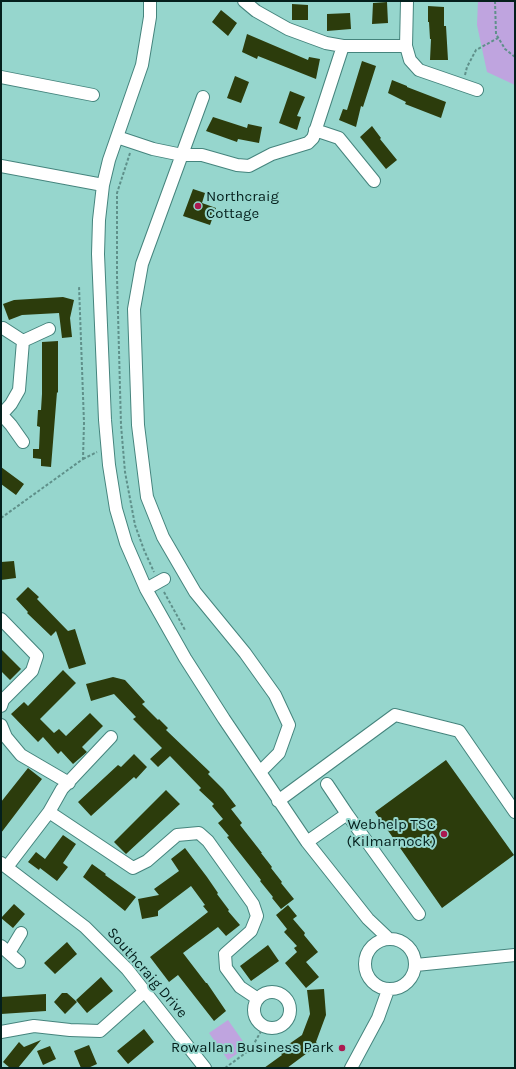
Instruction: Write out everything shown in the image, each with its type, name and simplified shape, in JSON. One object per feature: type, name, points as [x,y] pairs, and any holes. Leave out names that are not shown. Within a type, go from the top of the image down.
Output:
[{"type":"street","points":[[150,1],[150,18],[142,65],[102,185],[99,220],[98,254],[105,420],[109,465],[116,509],[126,543],[146,588],[185,658],[278,801],[307,842],[368,919],[388,938]]},
{"type":"street","points":[[244,1],[256,11],[288,29],[326,43],[343,46],[406,46]]},
{"type":"street","points":[[407,1],[406,46],[410,60],[419,70],[477,90]]},
{"type":"street","points":[[117,137],[153,149],[182,155],[202,155],[236,165],[249,166],[272,154],[308,143],[313,138],[316,130],[343,46]]},
{"type":"street","points":[[1,77],[93,96]]},
{"type":"street","points":[[203,97],[142,264],[134,309],[138,425],[147,497],[163,537],[195,592],[245,653],[270,689],[289,725],[279,753],[260,772]]},
{"type":"street","points":[[316,130],[339,138],[374,181]]},
{"type":"street","points":[[1,166],[102,185]]},
{"type":"street","points":[[3,328],[23,341]]},
{"type":"street","points":[[23,341],[49,329]]},
{"type":"street","points":[[23,341],[19,390],[11,404],[2,414],[23,442]]},
{"type":"street","points":[[146,588],[164,579]]},
{"type":"street","points":[[1,619],[37,656],[32,671],[3,700],[1,706]]},
{"type":"street","points":[[278,801],[395,715],[459,731],[515,812]]},
{"type":"street","points":[[1,725],[6,737],[21,755],[69,783]]},
{"type":"street","points":[[4,865],[49,812],[62,789],[111,737]]},
{"type":"street","points":[[327,784],[419,914]]},
{"type":"street","points":[[49,812],[133,868],[147,861],[177,835],[199,833],[208,841],[253,904],[257,916],[251,931],[225,954],[226,968],[240,987],[258,998]]},
{"type":"street","points":[[307,842],[347,814]]},
{"type":"street","name":"Southcraig Drive","points":[[4,865],[85,927],[127,969],[205,1068]]},
{"type":"street","points":[[19,962],[5,949],[21,933]]},
{"type":"street","points":[[388,938],[396,939],[411,949],[415,956],[416,965],[414,974],[409,981],[402,986],[388,990],[380,987],[370,979],[364,962],[368,950],[380,940],[388,938]]},
{"type":"street","points":[[416,965],[515,955]]},
{"type":"street","points":[[351,1068],[378,1018],[388,990]]},
{"type":"street","points":[[1,1032],[34,1026],[70,1030],[100,1030],[145,991]]},
{"type":"street","points":[[267,992],[283,995],[290,1004],[290,1016],[287,1021],[282,1026],[276,1028],[264,1026],[255,1016],[254,1010],[258,998],[267,992]]},
{"type":"path","points":[[496,1],[496,34],[505,49],[515,57]]},
{"type":"path","points":[[463,86],[467,67],[476,50],[498,38]]},
{"type":"path","points":[[1,518],[83,459],[84,422],[79,286]]},
{"type":"path","points":[[225,1068],[252,1049],[264,1026]]},
{"type":"shaded area","points":[[478,1],[515,1],[515,85],[487,72],[477,25]]},
{"type":"shaded area","points":[[228,1020],[247,1047],[228,1060],[209,1033]]},
{"type":"building","points":[[387,2],[388,23],[372,24],[373,3]]},
{"type":"building","points":[[292,4],[308,5],[308,20],[292,20]]},
{"type":"building","points":[[428,6],[444,7],[444,26],[446,26],[448,60],[430,60],[431,39],[428,22]]},
{"type":"building","points":[[221,10],[237,23],[228,36],[212,22]]},
{"type":"building","points":[[350,13],[351,29],[327,31],[327,14]]},
{"type":"building","points":[[247,34],[308,60],[309,57],[320,59],[316,79],[258,56],[257,59],[242,52]]},
{"type":"building","points":[[362,61],[376,66],[363,107],[361,106],[356,127],[339,120],[343,109],[347,110]]},
{"type":"building","points":[[235,76],[249,82],[241,103],[227,98]]},
{"type":"building","points":[[392,80],[446,102],[441,118],[405,104],[406,102],[388,93]]},
{"type":"building","points":[[290,91],[305,97],[297,116],[301,117],[297,130],[279,123]]},
{"type":"building","points":[[213,117],[247,128],[248,124],[262,127],[259,143],[238,139],[237,142],[206,131]]},
{"type":"building","points":[[372,126],[381,138],[380,139],[397,160],[386,169],[360,137]]},
{"type":"building","name":"Northcraig Cottage","points":[[193,189],[205,193],[202,203],[216,208],[210,225],[183,216]]},
{"type":"building","points":[[63,297],[74,300],[70,318],[72,337],[62,338],[59,313],[22,315],[9,320],[3,304],[14,300]]},
{"type":"building","points":[[58,341],[58,393],[57,392],[51,467],[41,466],[41,459],[33,458],[33,449],[39,449],[40,427],[37,426],[38,410],[41,410],[42,394],[42,342]]},
{"type":"building","points":[[1,467],[24,484],[16,495],[1,484]]},
{"type":"building","points":[[14,561],[16,578],[1,580],[1,562]]},
{"type":"building","points":[[28,587],[39,597],[37,599],[68,631],[75,629],[86,664],[69,669],[56,631],[51,636],[27,613],[28,612],[16,599]]},
{"type":"building","points":[[1,649],[21,669],[10,680],[1,671]]},
{"type":"building","points":[[63,670],[76,683],[40,719],[54,733],[59,729],[66,736],[90,713],[103,726],[82,747],[87,752],[73,764],[61,751],[58,754],[43,737],[38,742],[11,714],[24,702],[28,706]]},
{"type":"building","points":[[113,677],[125,680],[145,702],[142,704],[168,728],[166,730],[210,772],[208,774],[223,789],[236,806],[231,809],[242,823],[240,825],[262,853],[282,882],[281,883],[294,899],[281,909],[260,881],[261,880],[227,837],[229,836],[218,823],[223,819],[212,806],[214,804],[199,790],[201,788],[170,756],[158,767],[150,759],[162,748],[133,719],[136,717],[114,694],[91,701],[86,684]]},
{"type":"building","points":[[134,754],[147,767],[136,779],[134,777],[91,816],[78,802],[118,765],[121,767]]},
{"type":"building","name":"Webhelp TSC (Kilmarnock)","points":[[446,760],[514,855],[442,908],[375,812]]},
{"type":"building","points":[[28,768],[42,779],[1,833],[1,802]]},
{"type":"building","points":[[166,790],[180,804],[126,854],[114,842]]},
{"type":"building","points":[[63,835],[76,844],[63,863],[68,867],[57,881],[40,868],[39,870],[28,862],[36,852],[45,859]]},
{"type":"building","points":[[185,848],[218,893],[217,894],[229,910],[228,911],[240,925],[226,936],[218,927],[183,953],[207,983],[226,1011],[214,1021],[178,975],[169,982],[150,957],[208,912],[203,906],[205,905],[191,886],[158,911],[158,916],[142,919],[138,899],[159,895],[154,889],[179,871],[171,859]]},
{"type":"building","points":[[92,864],[136,897],[125,911],[83,877]]},
{"type":"building","points":[[14,904],[25,914],[13,928],[1,918]]},
{"type":"building","points":[[288,905],[297,916],[293,919],[318,952],[306,962],[319,977],[306,988],[285,963],[297,952],[294,948],[297,946],[284,932],[287,929],[276,915]]},
{"type":"building","points":[[67,942],[77,954],[55,974],[44,963]]},
{"type":"building","points":[[268,945],[279,961],[251,981],[240,966]]},
{"type":"building","points":[[101,977],[113,991],[87,1013],[76,1000]]},
{"type":"building","points":[[324,989],[326,1015],[316,1042],[318,1045],[287,1068],[264,1068],[282,1055],[279,1051],[302,1035],[310,1014],[307,990]]},
{"type":"building","points":[[62,993],[67,993],[77,1002],[65,1014],[54,1002]]},
{"type":"building","points":[[46,994],[46,1011],[1,1014],[1,997]]},
{"type":"building","points":[[144,1029],[154,1042],[128,1064],[117,1051]]},
{"type":"building","points":[[41,1040],[18,1068],[10,1068],[3,1062],[19,1042],[24,1047]]},
{"type":"building","points":[[89,1045],[97,1064],[88,1068],[81,1068],[74,1051]]},
{"type":"building","points":[[50,1046],[56,1059],[43,1065],[37,1051]]},
{"type":"place","name":"Northcraig Cottage","points":[[198,206]]},
{"type":"place","name":"Webhelp TSC (Kilmarnock)","points":[[444,834]]},
{"type":"place","name":"Rowallan Business Park","points":[[342,1048]]}]
